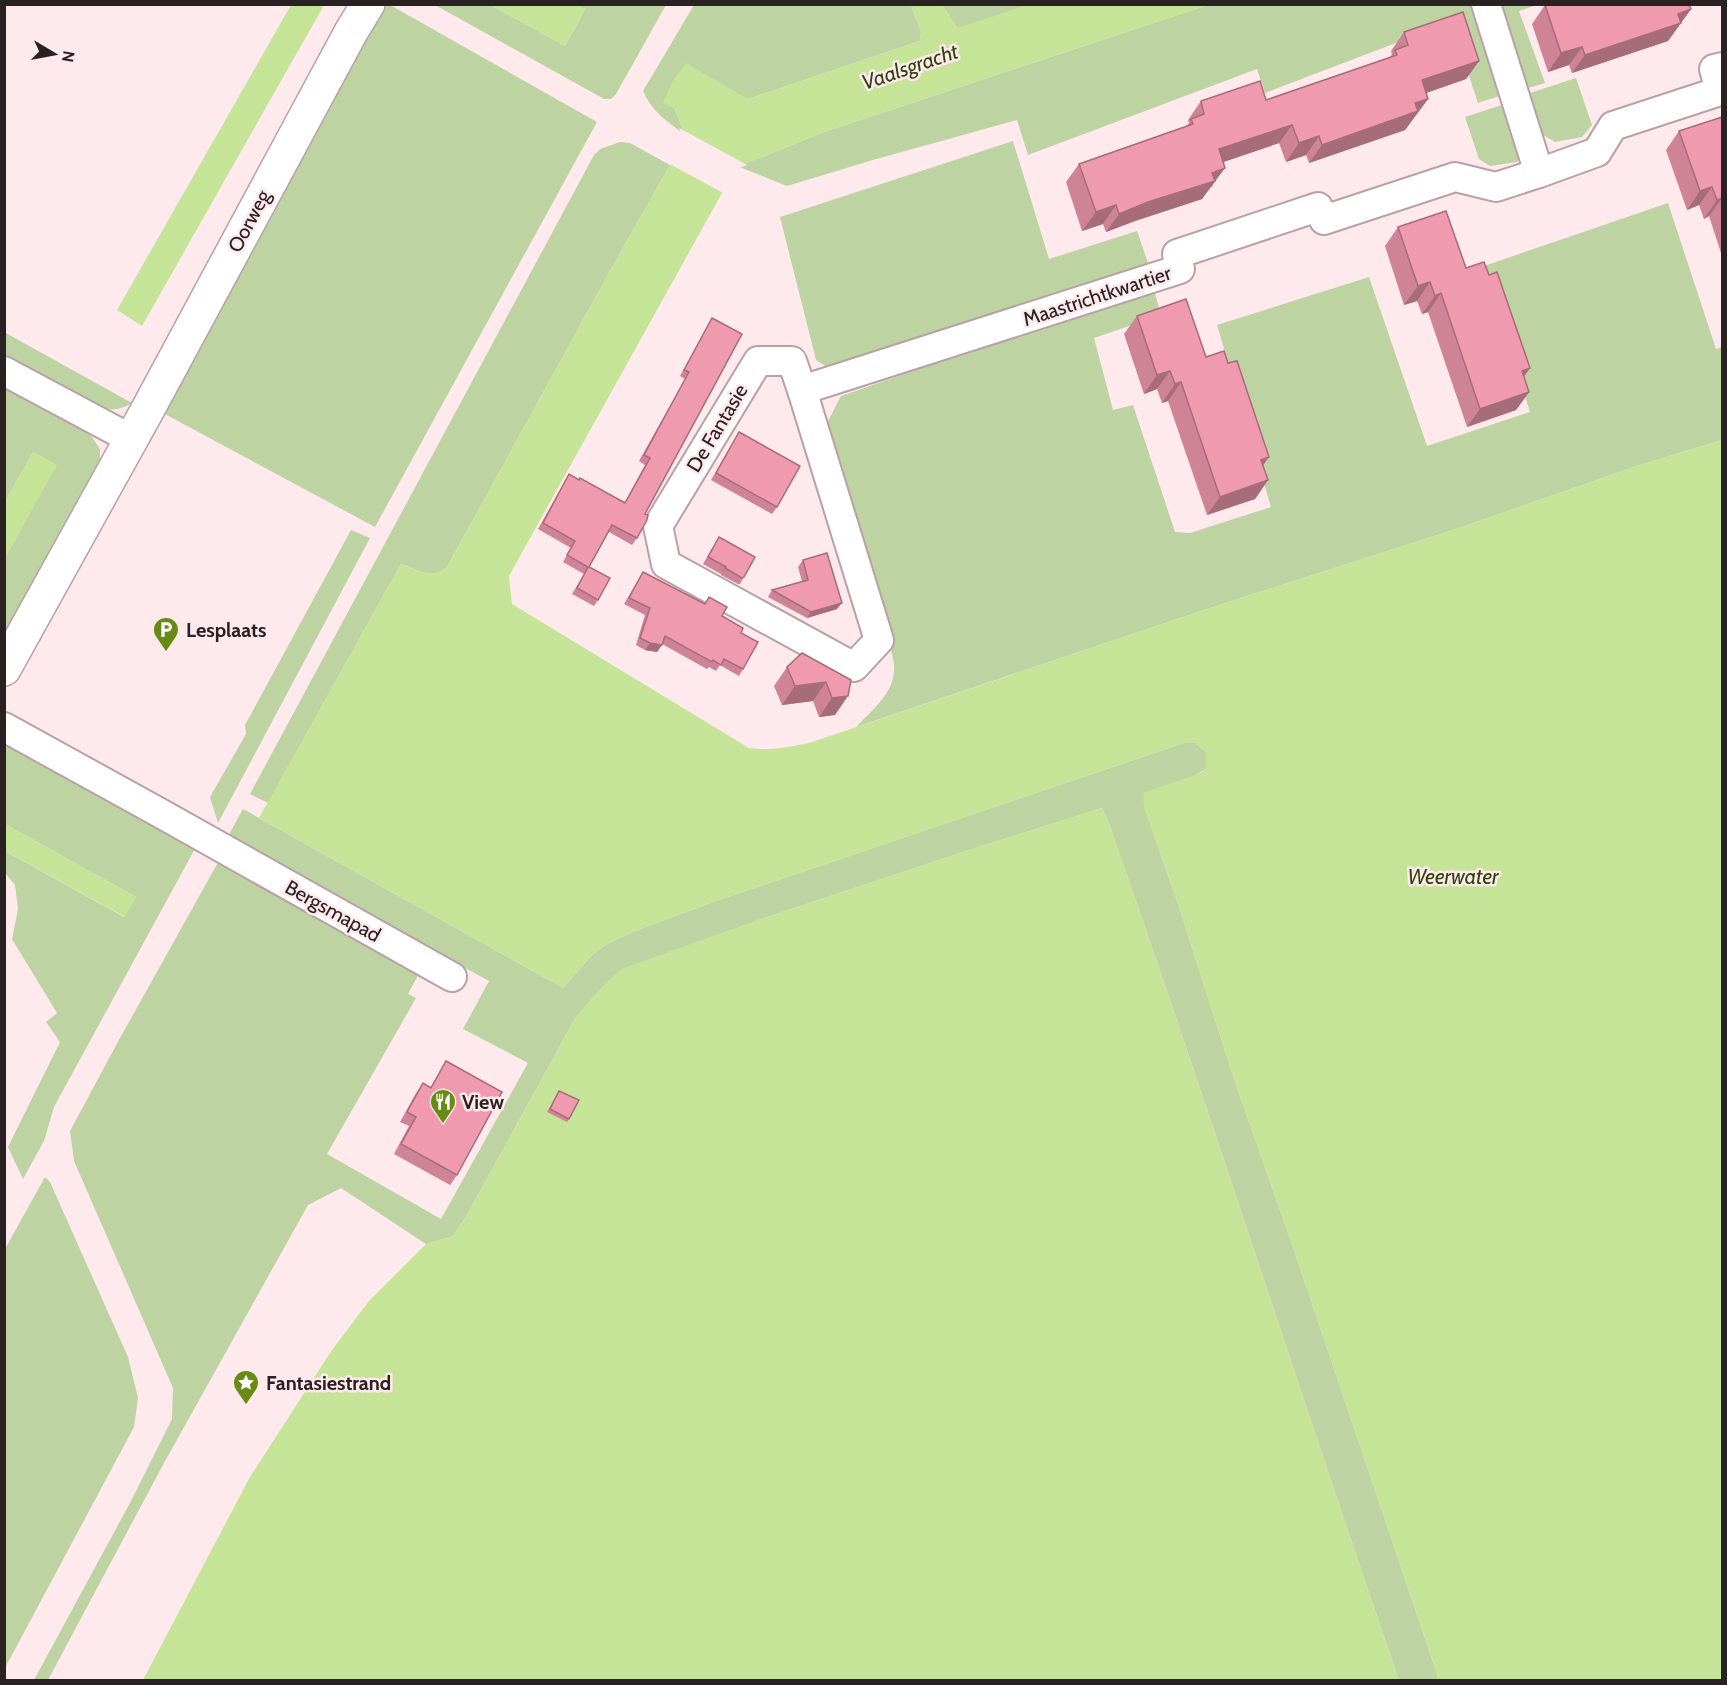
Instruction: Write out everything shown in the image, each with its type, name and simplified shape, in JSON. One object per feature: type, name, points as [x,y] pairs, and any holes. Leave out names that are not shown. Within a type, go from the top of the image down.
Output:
[{"type":"street","name":"Oorweg","points":[[4,669],[368,4]]},
{"type":"street","points":[[1486,4],[1539,173]]},
{"type":"street","name":"Maastrichtkwartier","points":[[802,390],[1180,269],[1177,254],[1318,207],[1324,220],[1455,177],[1496,187],[1539,173],[1597,152],[1613,126],[1720,91],[1714,69],[1722,66]]},
{"type":"street","name":"De Fantasie","points":[[758,361],[792,361],[802,390],[879,640],[854,667],[666,564],[658,525],[758,361]]},
{"type":"street","points":[[4,371],[131,439]]},
{"type":"street","name":"Bergsmapad","points":[[4,727],[452,977]]},
{"type":"shaded area","points":[[386,5],[390,5],[597,122],[375,527],[161,412]]},
{"type":"shaded area","points":[[435,5],[491,5],[565,46],[585,9],[577,5],[666,5],[616,94],[611,99],[604,99]]},
{"type":"shaded area","points":[[694,5],[911,5],[921,32],[920,41],[748,99],[675,109],[685,135],[656,111],[643,91]]},
{"type":"shaded area","points":[[942,5],[1028,5],[958,29]]},
{"type":"shaded area","points":[[1208,5],[1472,5],[1506,94],[1478,103],[1451,22],[1265,93],[1257,69],[1028,155],[1017,120],[787,186],[737,166],[821,133]]},
{"type":"shaded area","points":[[1498,5],[1537,5],[1519,11],[1545,83],[1518,91]]},
{"type":"shaded area","points":[[1576,78],[1592,125],[1582,137],[1555,142],[1543,135],[1530,93]]},
{"type":"shaded area","points":[[1511,102],[1527,149],[1517,162],[1490,166],[1479,159],[1465,117]]},
{"type":"shaded area","points":[[1013,141],[1049,259],[1137,231],[1150,269],[836,373],[816,360],[780,217]]},
{"type":"shaded area","points":[[620,142],[630,143],[670,165],[447,567],[429,574],[401,564],[268,803],[250,794],[594,155],[600,149]]},
{"type":"shaded area","points":[[1668,203],[1716,349],[1722,347],[1722,440],[1640,465],[1456,529],[1207,609],[856,727],[887,692],[894,675],[894,665],[826,425],[841,396],[1154,290],[1161,315],[1094,338],[1113,410],[1133,405],[1175,532],[1190,533],[1271,507],[1217,325],[1369,277],[1427,446],[1530,412],[1484,266]]},
{"type":"shaded area","points":[[4,332],[132,403],[117,409],[102,408],[5,355]]},
{"type":"shaded area","points":[[5,380],[62,411],[92,437],[100,449],[100,465],[5,638],[5,558],[56,465],[33,452],[5,502]]},
{"type":"shaded area","points":[[351,530],[370,538],[218,823],[210,797],[246,734],[245,725]]},
{"type":"shaded area","points":[[1187,742],[1195,743],[1206,752],[1206,769],[1144,806],[1235,1082],[1439,1680],[1399,1680],[1181,1033],[1102,808],[755,921],[577,1015],[467,1215],[453,1236],[426,1244],[341,1188],[308,1205],[164,1463],[48,1680],[34,1680],[131,1501],[172,1419],[173,1388],[74,1161],[70,1131],[221,857],[422,968],[408,994],[416,998],[327,1154],[441,1219],[528,1063],[463,1029],[489,981],[227,838],[243,809],[563,988],[593,954],[607,944],[635,931],[716,901]]},
{"type":"shaded area","points":[[4,744],[17,747],[197,845],[54,1107],[44,1141],[23,1179],[8,1147],[60,1042],[46,1022],[57,1013],[12,939],[18,909],[15,885],[5,873],[5,851],[124,917],[136,897],[5,824]]},
{"type":"shaded area","points":[[45,1177],[50,1182],[128,1357],[138,1398],[134,1427],[5,1668],[5,1249]]},
{"type":"water","points":[[577,4],[585,9],[565,46],[491,5]]},
{"type":"water","points":[[291,5],[320,5],[323,7],[142,326],[117,310]]},
{"type":"water","name":"Weerwater","points":[[911,5],[942,5],[958,28],[1028,5],[1208,5],[821,133],[737,166],[509,576],[512,604],[749,748],[780,748],[812,742],[1207,609],[1456,529],[1640,465],[1722,440],[1722,1680],[1439,1680],[1235,1082],[1144,806],[1143,793],[1201,773],[1206,769],[1206,752],[1195,743],[1187,742],[716,901],[635,931],[607,944],[593,954],[563,988],[259,818],[401,564],[430,573],[447,567],[685,135],[675,109],[663,103],[672,82],[686,63],[748,99],[920,41],[921,32]]},
{"type":"water","points":[[33,452],[57,465],[5,558],[5,502]]},
{"type":"water","points":[[1102,808],[1181,1033],[1399,1680],[143,1680],[250,1477],[332,1350],[369,1301],[426,1244],[453,1236],[467,1215],[577,1015],[621,969],[755,921]]},
{"type":"water","points":[[5,824],[136,897],[125,917],[5,851]]},
{"type":"pier","points":[[679,128],[747,165],[739,168],[725,194],[668,163],[682,135]]},
{"type":"building","points":[[1689,4],[1691,9],[1678,14],[1681,23],[1585,55],[1582,47],[1561,53],[1545,5]]},
{"type":"building","points":[[1463,12],[1479,61],[1422,80],[1428,99],[1415,103],[1418,111],[1322,145],[1319,136],[1299,143],[1292,125],[1219,149],[1225,168],[1212,173],[1215,181],[1148,202],[1119,214],[1116,205],[1096,212],[1079,164],[1193,124],[1191,119],[1204,114],[1201,101],[1260,81],[1266,100],[1397,55],[1395,50],[1408,45],[1404,32]]},
{"type":"building","points":[[1722,117],[1722,198],[1717,200],[1712,187],[1700,191],[1679,131]]},
{"type":"building","points":[[1446,211],[1466,268],[1484,262],[1489,275],[1497,272],[1530,368],[1522,371],[1529,392],[1480,409],[1441,293],[1435,296],[1430,282],[1418,286],[1398,227]]},
{"type":"building","points":[[1186,299],[1206,357],[1224,351],[1228,363],[1237,361],[1269,457],[1261,460],[1268,480],[1220,497],[1181,382],[1175,384],[1170,371],[1157,375],[1137,316]]},
{"type":"building","points":[[712,318],[742,334],[645,514],[648,515],[647,520],[637,538],[612,525],[589,567],[610,578],[598,600],[577,588],[588,567],[567,555],[575,541],[543,523],[569,474],[625,503],[650,458],[644,455],[689,372],[684,370]]},
{"type":"building","points":[[739,432],[800,466],[777,507],[716,473]]},
{"type":"building","points":[[719,537],[755,557],[744,577],[742,578],[708,557]]},
{"type":"building","points":[[827,553],[842,603],[811,612],[772,590],[808,580],[803,560]]},
{"type":"building","points":[[643,572],[705,604],[709,597],[727,607],[722,616],[743,628],[741,633],[758,642],[743,669],[724,659],[721,665],[713,660],[712,662],[665,636],[662,645],[640,638],[650,608],[629,598]]},
{"type":"building","points":[[802,653],[851,680],[848,696],[832,698],[826,682],[795,686],[787,667]]},
{"type":"building","points":[[446,1061],[502,1092],[457,1175],[401,1144],[416,1117],[407,1112],[423,1083],[431,1088]]},
{"type":"building","points":[[559,1091],[579,1100],[569,1119],[550,1109]]},
{"type":"place","name":"Lesplaats","points":[[166,653]]},
{"type":"place","name":"View","points":[[443,1125]]},
{"type":"place","name":"Fantasiestrand","points":[[246,1406]]},
{"type":"water label","name":"Vaalsgracht","points":[[910,67]]}]
